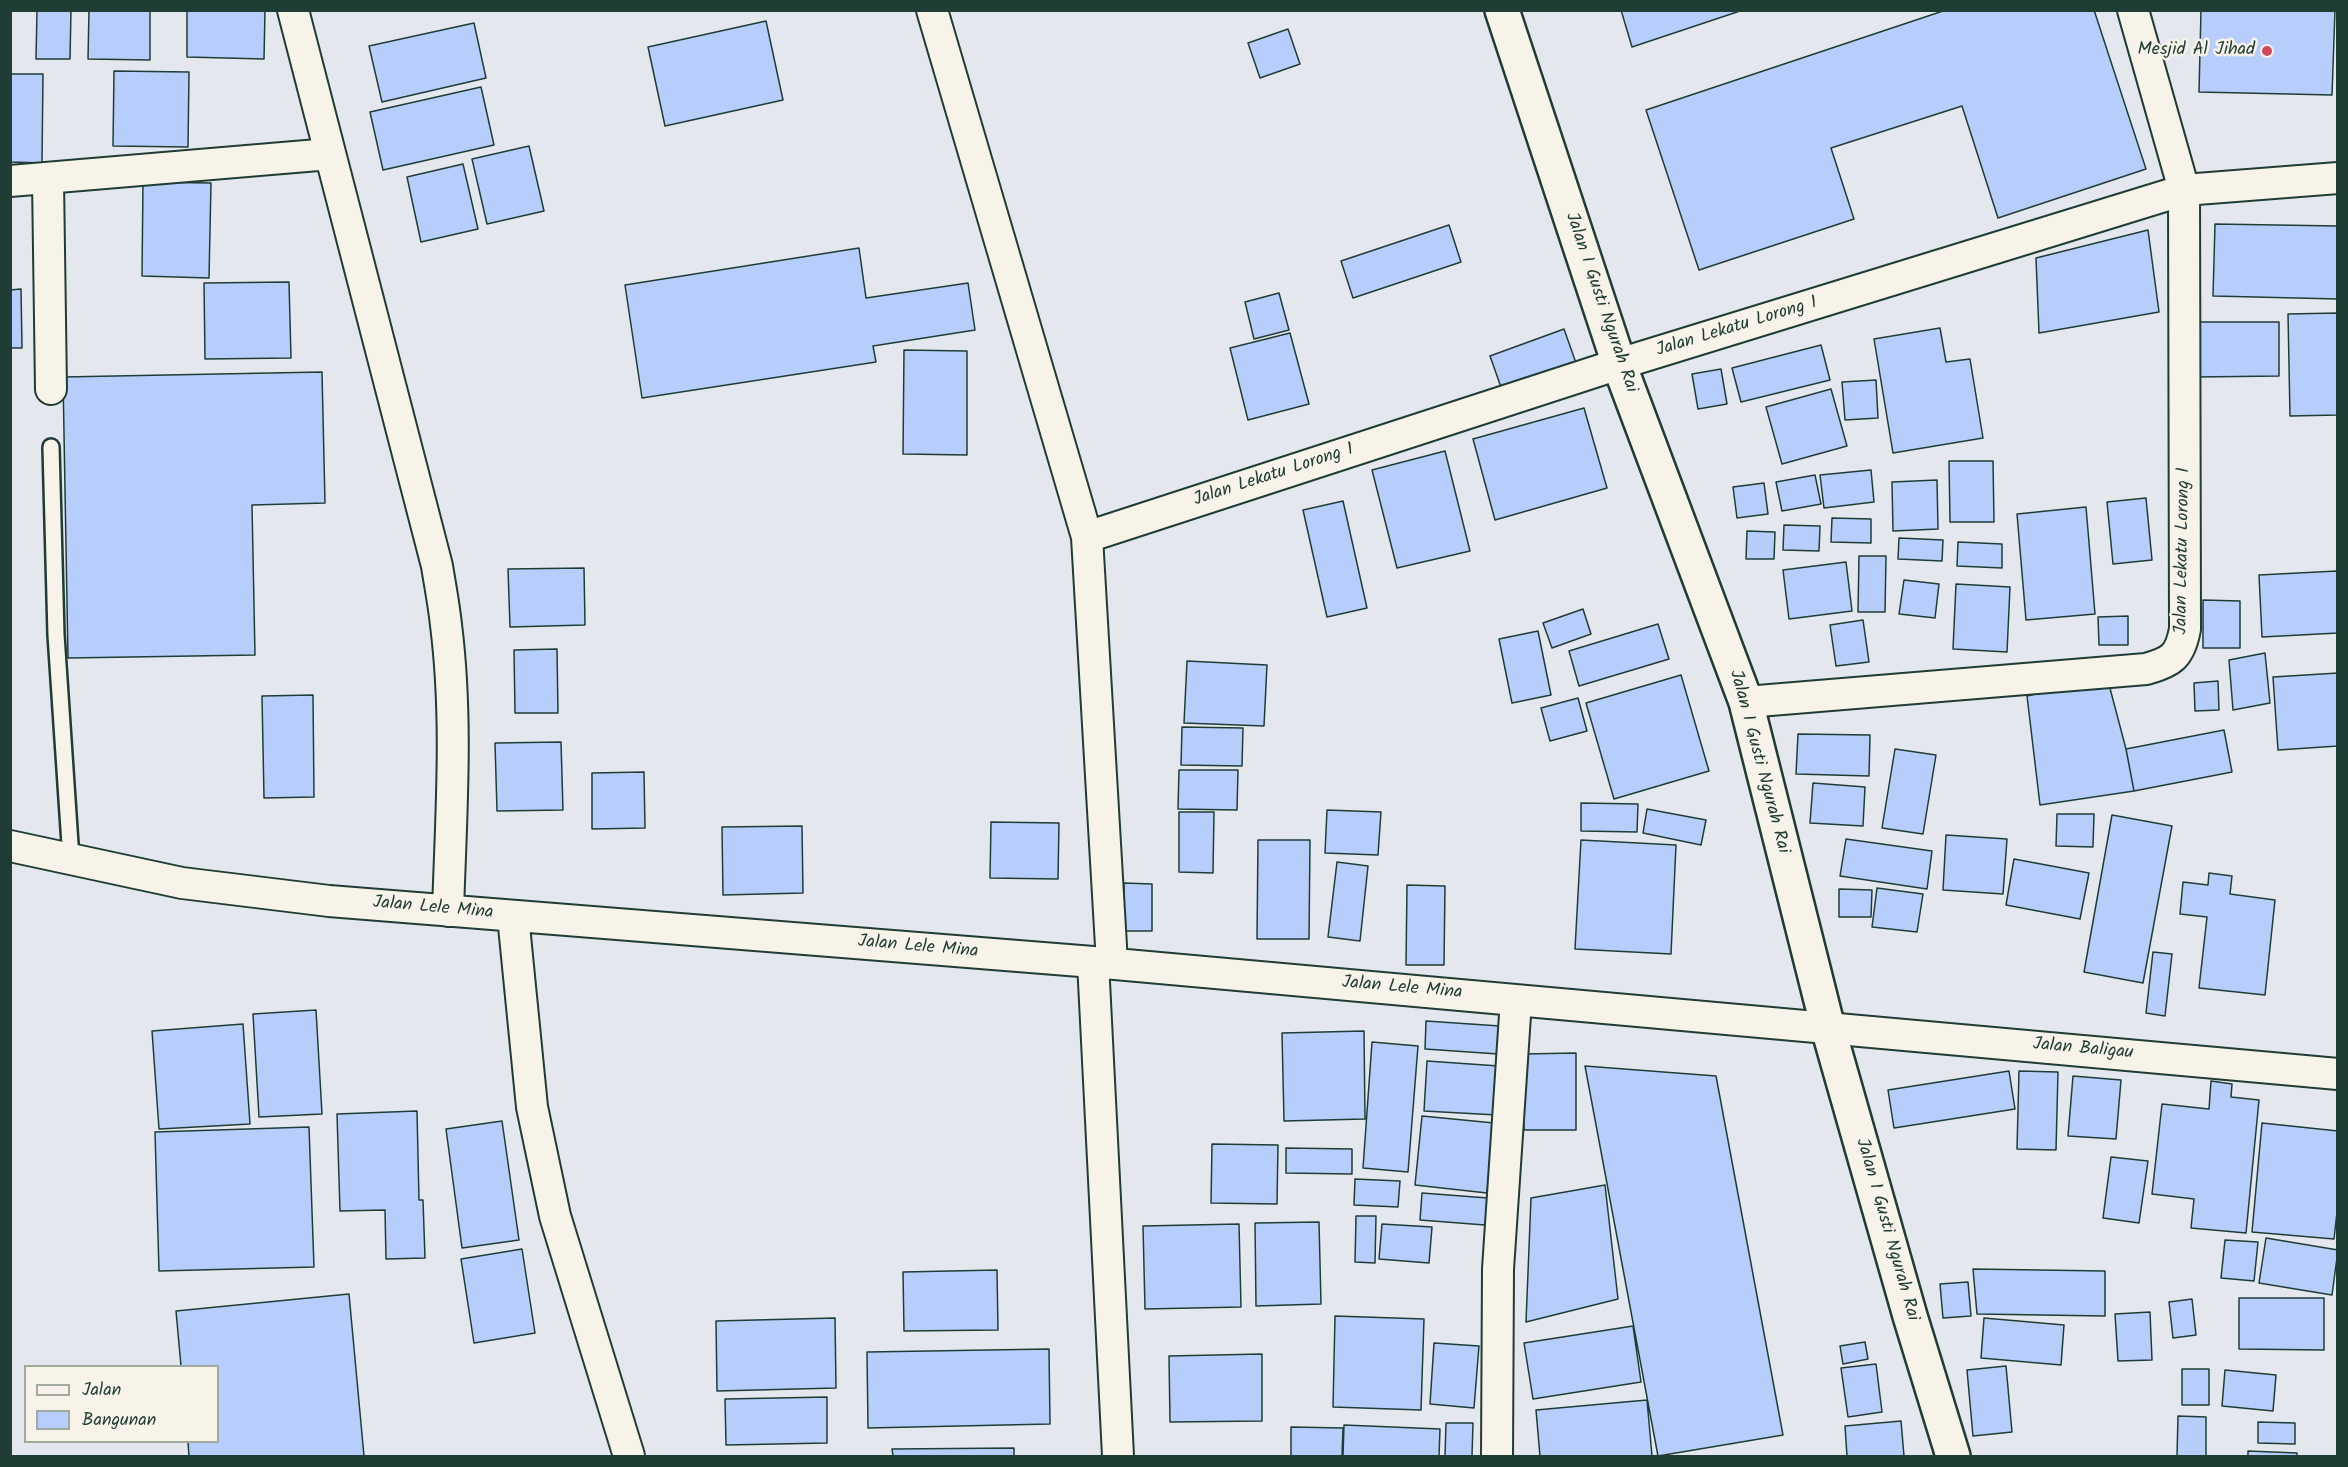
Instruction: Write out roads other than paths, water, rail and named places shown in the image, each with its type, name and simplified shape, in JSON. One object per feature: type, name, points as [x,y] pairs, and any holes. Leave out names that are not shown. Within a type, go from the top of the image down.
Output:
[{"type":"main road","name":"Jalan I Gusti Ngurah Rai","points":[[1502,10],[1619,364],[1746,702],[1828,1028],[1910,1316],[1953,1456]]},
{"type":"street","points":[[294,10],[437,566],[445,615],[451,704],[452,799],[448,910]]},
{"type":"street","points":[[932,10],[1086,537],[1118,1456]]},
{"type":"street","name":"Jalan Lekatu Lorong 1","points":[[1746,702],[2146,669],[2164,664],[2175,656],[2182,645],[2185,629],[2184,190],[2133,10]]},
{"type":"street","points":[[10,181],[48,180],[330,154]]},
{"type":"street","name":"Jalan Lekatu Lorong 1","points":[[1086,537],[1619,364],[2184,190],[2337,178]]},
{"type":"street","points":[[48,180],[51,389]]},
{"type":"street","name":"Jalan Lele Mina","points":[[10,846],[182,883],[329,901],[1102,962],[1828,1028]]},
{"type":"street","points":[[513,916],[532,1107],[555,1216],[629,1456]]},
{"type":"street","points":[[1497,1456],[1498,1269],[1516,1000]]},
{"type":"street","name":"Jalan Baligau","points":[[1828,1028],[2337,1074]]},
{"type":"lane","points":[[51,447],[56,635],[71,860]]},
{"type":"place","name":"Mesjid Al Jihad","points":[[2267,51]]}]
